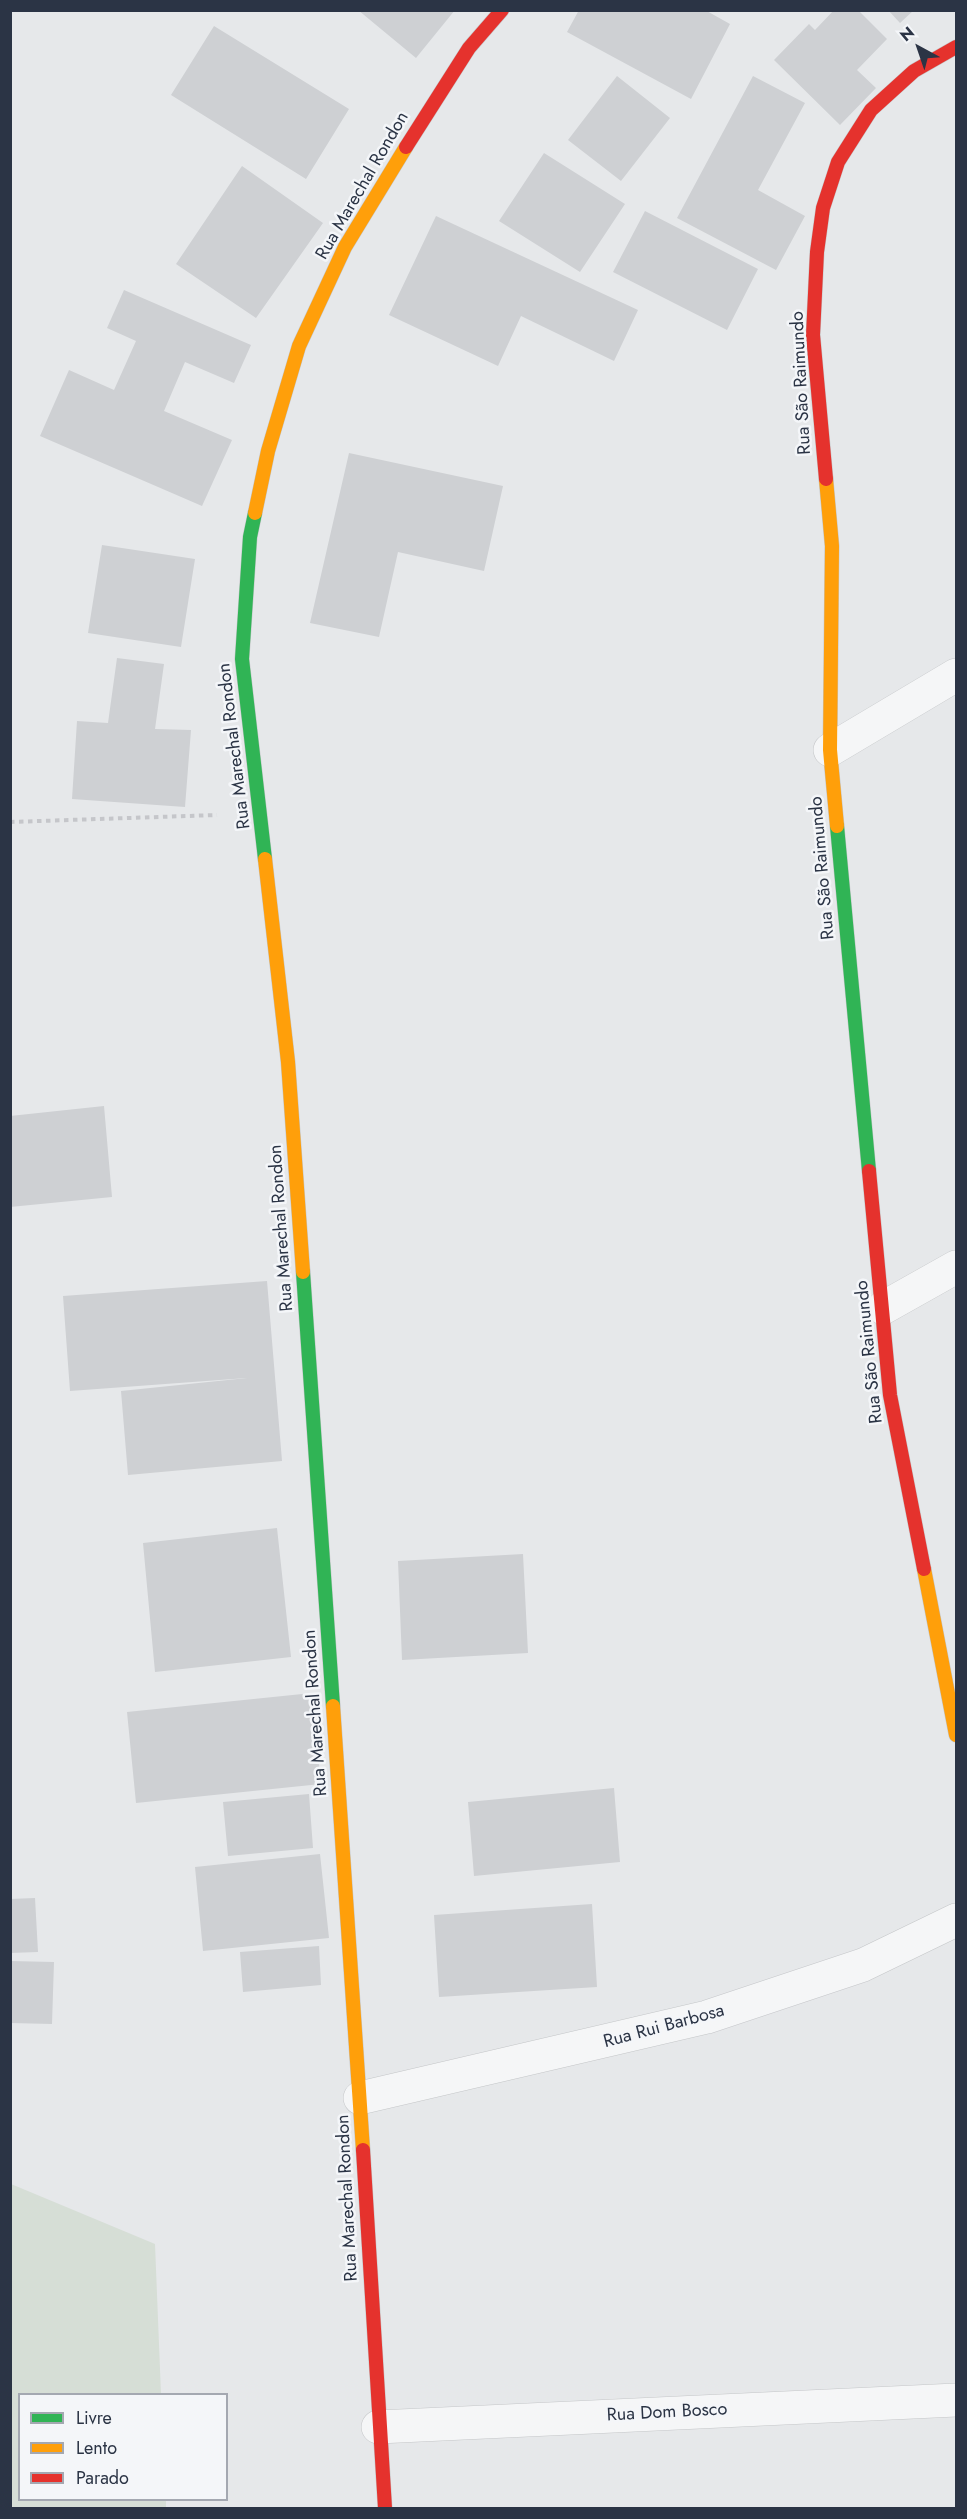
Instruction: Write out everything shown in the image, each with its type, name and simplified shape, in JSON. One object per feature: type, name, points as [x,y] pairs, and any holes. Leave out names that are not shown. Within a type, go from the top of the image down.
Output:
[{"type":"street","name":"Rua Marechal Rondon","points":[[384,2508],[360,2098],[288,1062],[262,814],[242,659],[250,537],[268,451],[296,356],[345,247],[363,215],[469,48],[501,10]]},
{"type":"street","name":"Rua São Raimundo","points":[[957,47],[914,71],[871,110],[838,162],[823,208],[817,252],[813,335],[832,546],[830,750],[890,1395],[957,1735]]},
{"type":"street","points":[[830,750],[957,675]]},
{"type":"street","points":[[883,1308],[957,1267]]},
{"type":"street","name":"Rua Rui Barbosa","points":[[360,2098],[707,2017],[864,1965],[957,1920]]},
{"type":"street","name":"Rua Dom Bosco","points":[[378,2427],[957,2400]]},
{"type":"path","points":[[10,822],[262,814]]},
{"type":"shaded area","points":[[11,2184],[155,2244],[161,2393],[18,2393],[18,2501],[166,2501],[166,2508],[11,2508]]},
{"type":"building","points":[[358,10],[455,10],[416,58]]},
{"type":"building","points":[[579,10],[705,10],[730,24],[691,99],[567,32]]},
{"type":"building","points":[[834,10],[858,10],[887,39],[857,70],[876,88],[840,125],[774,60],[809,24],[815,30]]},
{"type":"building","points":[[888,10],[914,10],[900,23]]},
{"type":"building","points":[[214,26],[349,109],[306,179],[171,95]]},
{"type":"building","points":[[617,76],[670,118],[621,181],[568,140]]},
{"type":"building","points":[[753,76],[805,103],[758,190],[805,216],[776,270],[677,218]]},
{"type":"building","points":[[544,153],[625,204],[580,272],[499,221]]},
{"type":"building","points":[[242,166],[323,223],[256,318],[176,264]]},
{"type":"building","points":[[645,211],[758,269],[727,330],[613,272]]},
{"type":"building","points":[[436,216],[638,310],[614,361],[521,316],[498,366],[389,315]]},
{"type":"building","points":[[124,290],[251,345],[234,383],[185,362],[164,411],[232,440],[202,506],[40,436],[69,370],[114,390],[136,341],[107,328]]},
{"type":"building","points":[[349,453],[503,486],[484,571],[398,552],[379,637],[310,623]]},
{"type":"building","points":[[102,545],[195,559],[181,647],[88,633]]},
{"type":"building","points":[[117,658],[164,664],[155,729],[191,730],[185,807],[72,799],[77,721],[108,723]]},
{"type":"building","points":[[104,1106],[112,1197],[10,1207],[10,1116]]},
{"type":"building","points":[[267,1281],[282,1461],[128,1475],[121,1391],[247,1378],[70,1391],[63,1296]]},
{"type":"building","points":[[277,1528],[291,1657],[155,1672],[143,1543]]},
{"type":"building","points":[[523,1554],[528,1653],[402,1660],[398,1561]]},
{"type":"building","points":[[312,1693],[321,1784],[136,1803],[127,1712]]},
{"type":"building","points":[[614,1788],[620,1862],[474,1876],[468,1802]]},
{"type":"building","points":[[309,1794],[313,1848],[228,1856],[223,1802]]},
{"type":"building","points":[[320,1854],[329,1938],[203,1951],[195,1867]]},
{"type":"building","points":[[35,1898],[38,1952],[10,1953],[10,1899]]},
{"type":"building","points":[[592,1904],[597,1987],[439,1997],[434,1915]]},
{"type":"building","points":[[319,1946],[321,1985],[243,1992],[240,1952]]},
{"type":"building","points":[[10,1961],[54,1962],[52,2024],[10,2023]]},
{"type":"traffic: fast","points":[[255,513],[250,537],[242,659],[265,859]]},
{"type":"traffic: fast","points":[[837,826],[869,1171]]},
{"type":"traffic: fast","points":[[303,1272],[333,1706]]},
{"type":"traffic: slow","points":[[255,513],[268,451],[299,346],[345,247],[406,147]]},
{"type":"traffic: slow","points":[[826,479],[832,546],[830,750],[837,826]]},
{"type":"traffic: slow","points":[[265,859],[288,1062],[303,1272]]},
{"type":"traffic: slow","points":[[924,1569],[956,1735]]},
{"type":"traffic: slow","points":[[333,1706],[363,2150]]},
{"type":"traffic: jam","points":[[406,147],[469,48],[502,10]]},
{"type":"traffic: jam","points":[[826,479],[813,335],[817,252],[823,208],[838,162],[871,110],[914,71],[956,47]]},
{"type":"traffic: jam","points":[[869,1171],[890,1395],[924,1569]]},
{"type":"traffic: jam","points":[[363,2150],[385,2508]]}]
